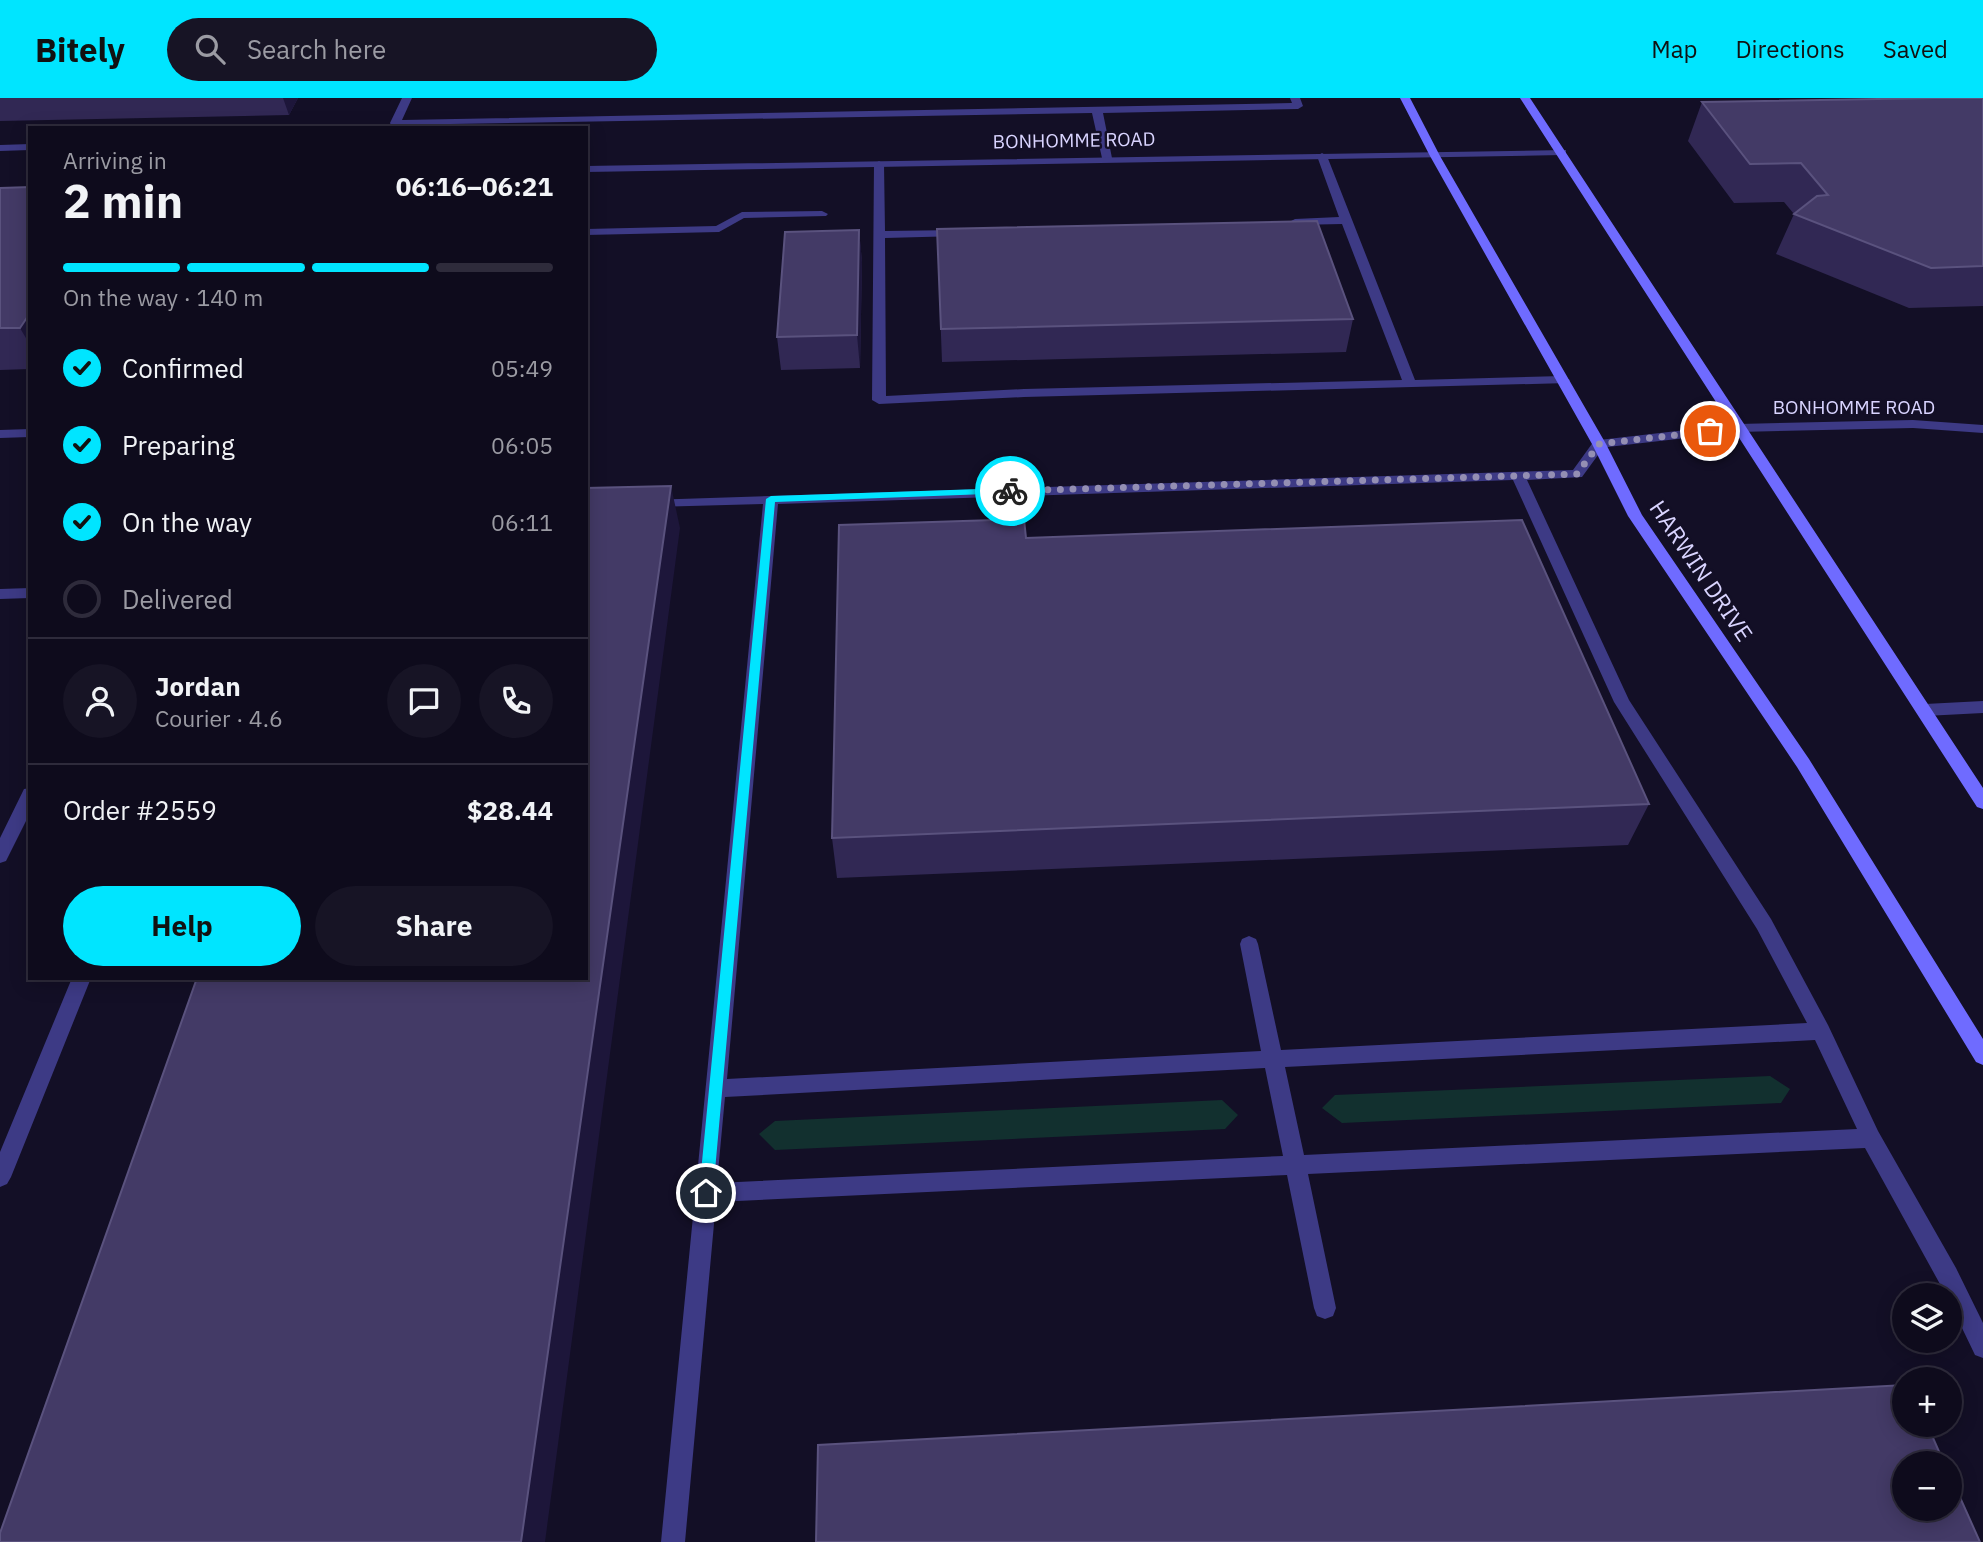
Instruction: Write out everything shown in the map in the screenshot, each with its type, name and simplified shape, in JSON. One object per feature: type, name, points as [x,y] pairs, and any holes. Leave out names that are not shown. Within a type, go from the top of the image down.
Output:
[{"type":"main road","name":"HARWIN DRIVE","points":[[1405,98],[1435,156],[1599,444],[1635,516],[1803,763],[1983,1056]]},
{"type":"main road","points":[[1525,98],[1983,802]]},
{"type":"street","points":[[407,98],[395,123],[457,125],[1298,106],[1295,98]]},
{"type":"street","points":[[1061,98],[1063,111]]},
{"type":"street","points":[[1097,111],[1107,158]]},
{"type":"street","points":[[0,148],[28,147]]},
{"type":"street","name":"BONHOMME ROAD","points":[[588,169],[1562,152]]},
{"type":"street","points":[[1322,156],[1410,384]]},
{"type":"street","points":[[879,164],[879,400],[1024,393],[1563,380]]},
{"type":"street","points":[[588,232],[719,229],[742,215],[822,214]]},
{"type":"street","points":[[1278,222],[1346,220]]},
{"type":"street","points":[[879,235],[975,232]]},
{"type":"street","name":"BONHOMME ROAD","points":[[1599,444],[1738,428],[1913,424],[1983,429]]},
{"type":"street","points":[[0,434],[28,433]]},
{"type":"street","points":[[639,503],[1577,474],[1599,444]]},
{"type":"street","points":[[1517,474],[1622,702],[1764,925],[1821,1031],[1871,1138],[1948,1276],[1983,1348]]},
{"type":"street","points":[[673,1542],[771,499]]},
{"type":"street","points":[[0,594],[28,593]]},
{"type":"street","points":[[1925,710],[1983,707]]},
{"type":"street","points":[[0,856],[28,798]]},
{"type":"street","points":[[1249,944],[1325,1308]]},
{"type":"street","points":[[0,1177],[81,980]]},
{"type":"street","points":[[716,1088],[1821,1031]]},
{"type":"street","points":[[706,1193],[1871,1138]]},
{"type":"green space","points":[[1770,1076],[1790,1089],[1781,1103],[1342,1123],[1322,1108],[1335,1095]]},
{"type":"green space","points":[[1222,1100],[1238,1115],[1225,1129],[775,1150],[759,1134],[775,1121]]},
{"type":"building","points":[[1983,98],[1983,266],[1931,268],[1794,214],[1817,196],[1828,195],[1801,163],[1750,164],[1702,102]]},
{"type":"building","points":[[28,187],[28,316],[20,328],[0,328],[0,188]]},
{"type":"building","points":[[1317,221],[1353,319],[941,329],[937,229]]},
{"type":"building","points":[[859,230],[857,335],[777,337],[785,232]]},
{"type":"building","points":[[671,486],[521,1542],[0,1542],[0,1533],[196,980],[588,980],[588,488]]},
{"type":"building","points":[[1024,519],[1026,538],[1522,520],[1649,804],[832,838],[839,525]]},
{"type":"building","points":[[1892,1386],[1892,1437],[1933,1437],[1939,1451],[1892,1451],[1892,1521],[1962,1521],[1962,1502],[1980,1542],[816,1542],[818,1445]]},
{"type":"way so far","points":[[1010,491],[1577,474],[1599,444],[1710,431]]},
{"type":"route","points":[[706,1193],[771,499],[1010,491]]}]
